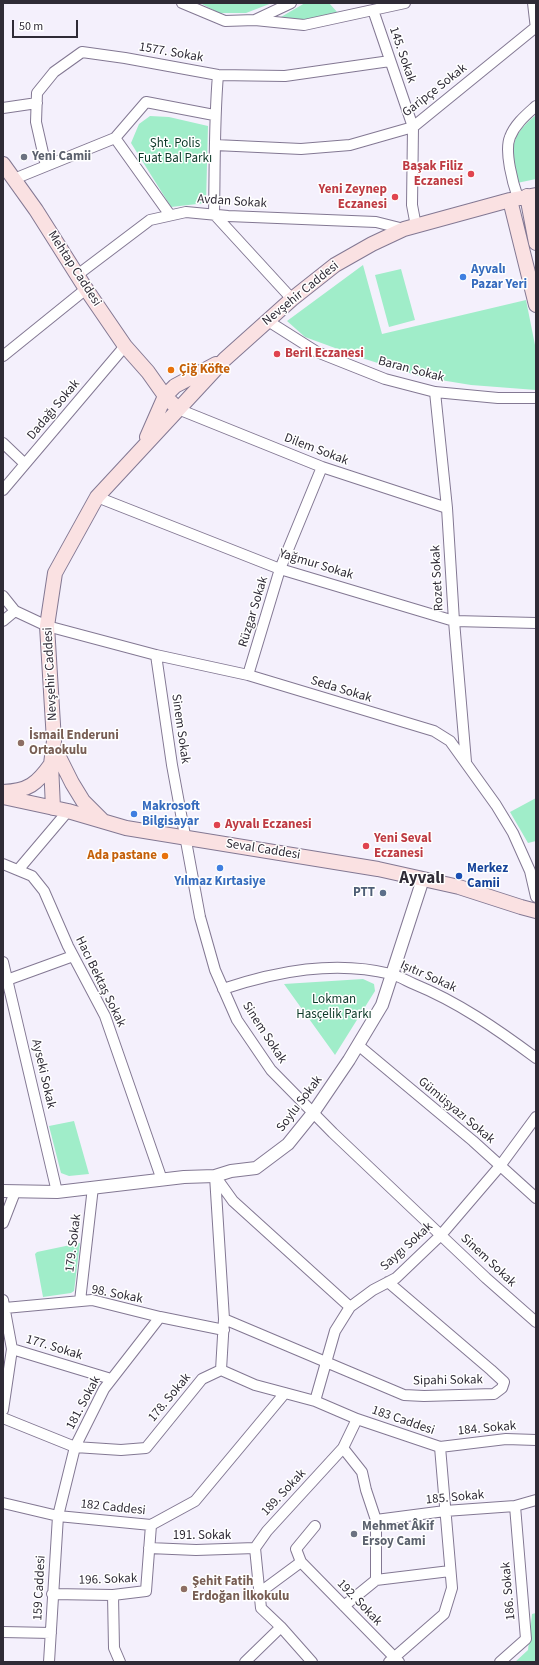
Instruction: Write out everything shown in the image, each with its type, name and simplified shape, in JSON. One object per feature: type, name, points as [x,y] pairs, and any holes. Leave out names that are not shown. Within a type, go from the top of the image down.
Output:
[{"type":"main road","name":"Mehtap Caddesi","points":[[3,164],[36,210],[76,276],[125,346],[148,372]]},
{"type":"main road","name":"Nevşehir Caddesi","points":[[61,810],[54,741],[48,626],[55,573],[97,497],[225,359],[292,299],[335,265],[372,244],[410,228],[525,197]]},
{"type":"main road","points":[[525,197],[536,243]]},
{"type":"main road","points":[[525,197],[536,305]]},
{"type":"main road","points":[[142,447],[165,396],[175,386],[225,359]]},
{"type":"main road","points":[[148,372],[175,386],[189,398]]},
{"type":"main road","points":[[148,372],[165,396],[178,409]]},
{"type":"main road","points":[[3,792],[14,792],[30,787],[56,762],[84,801],[103,821]]},
{"type":"main road","name":"Seval Caddesi","points":[[3,796],[126,828],[378,869],[459,887],[521,907],[536,910]]},
{"type":"main road","name":"Seval Caddesi","points":[[521,907],[536,918]]},
{"type":"street","points":[[182,3],[225,21],[254,20],[304,26],[404,3]]},
{"type":"street","points":[[254,20],[291,3]]},
{"type":"street","points":[[533,3],[536,28]]},
{"type":"street","name":"145. Sokak","points":[[373,10],[413,127],[412,205],[410,228]]},
{"type":"street","name":"Garipçe Sokak","points":[[215,145],[301,149],[350,145],[413,127],[536,28]]},
{"type":"street","name":"1577. Sokak","points":[[46,166],[36,122],[37,93],[54,72],[82,52],[125,58],[218,75],[285,76],[390,60]]},
{"type":"street","points":[[218,75],[214,115],[214,214],[292,299]]},
{"type":"street","points":[[14,179],[115,138],[146,102],[214,115]]},
{"type":"street","points":[[3,108],[37,103]]},
{"type":"street","points":[[525,197],[511,176],[509,138],[515,127],[536,106]]},
{"type":"street","points":[[115,138],[170,215]]},
{"type":"street","name":"Avdan Sokak","points":[[76,276],[150,220],[186,212],[376,222],[410,228]]},
{"type":"street","points":[[5,350],[86,290]]},
{"type":"street","name":"Baran Sokak","points":[[268,321],[317,352],[385,379],[435,392],[498,398],[536,398]]},
{"type":"street","name":"Dadağı Sokak","points":[[3,490],[125,346]]},
{"type":"street","name":"Rozet Sokak","points":[[435,392],[447,508],[454,621],[466,762]]},
{"type":"street","name":"Dilem Sokak","points":[[178,409],[322,467],[447,508]]},
{"type":"street","points":[[3,443],[25,464]]},
{"type":"street","name":"Rüzgar Sokak","points":[[248,675],[280,569],[322,467]]},
{"type":"street","name":"Yağmur Sokak","points":[[97,497],[280,569],[454,621],[536,623]]},
{"type":"street","points":[[3,596],[15,611],[3,621]]},
{"type":"street","name":"Seda Sokak","points":[[15,611],[48,626],[156,655],[248,675],[434,731],[450,740],[496,805],[513,833],[530,871],[536,897]]},
{"type":"street","name":"Sinem Sokak","points":[[156,655],[172,764],[200,917],[215,970],[237,1020],[271,1070],[313,1113],[440,1235],[536,1322]]},
{"type":"street","points":[[18,870],[61,810]]},
{"type":"street","name":"Hacı Bektaş Sokak","points":[[3,864],[32,876],[44,891],[73,956],[105,1016],[162,1180]]},
{"type":"street","name":"Soylu Sokak","points":[[9,1191],[57,1192],[162,1180],[215,1176],[231,1171],[256,1168],[288,1144],[313,1113],[358,1045],[382,1005],[422,879]]},
{"type":"street","points":[[7,980],[73,956]]},
{"type":"street","name":"Ayseki Sokak","points":[[3,962],[57,1192]]},
{"type":"street","name":"Işıtır Sokak","points":[[223,989],[256,978],[300,970],[351,968],[392,974],[435,992],[486,1022],[536,1058]]},
{"type":"street","name":"Gümüşyazı Sokak","points":[[358,1045],[536,1198]]},
{"type":"street","name":"Saygı Sokak","points":[[315,1402],[335,1331],[350,1307],[373,1290],[396,1278],[440,1235],[500,1166],[536,1117]]},
{"type":"street","points":[[215,1176],[233,1201],[350,1307]]},
{"type":"street","points":[[215,1176],[224,1319],[221,1370]]},
{"type":"street","name":"179. Sokak","points":[[80,1301],[93,1187]]},
{"type":"street","points":[[3,1223],[9,1191]]},
{"type":"street","name":"Sipahi Sokak","points":[[224,1319],[404,1395],[480,1395],[494,1394],[502,1388],[504,1382],[388,1282]]},
{"type":"street","name":"98. Sokak","points":[[4,1304],[92,1300],[160,1317],[224,1330]]},
{"type":"street","points":[[3,1410],[9,1345],[4,1304]]},
{"type":"street","name":"181. Sokak","points":[[58,1516],[75,1447],[104,1389],[160,1317]]},
{"type":"street","name":"177. Sokak","points":[[9,1345],[111,1379]]},
{"type":"street","name":"183 Caddesi","points":[[221,1370],[255,1385],[315,1402],[440,1447],[452,1588],[444,1614],[394,1660]]},
{"type":"street","name":"178. Sokak","points":[[3,1418],[75,1447],[121,1450],[146,1448],[202,1379],[221,1370]]},
{"type":"street","name":"182 Caddesi","points":[[3,1503],[58,1516],[151,1525],[195,1501],[285,1393]]},
{"type":"street","name":"189. Sokak","points":[[254,1548],[267,1531],[343,1448],[357,1418]]},
{"type":"street","name":"184. Sokak","points":[[440,1447],[506,1438],[536,1440]]},
{"type":"street","points":[[343,1448],[362,1472],[376,1520],[376,1580]]},
{"type":"street","name":"185. Sokak","points":[[376,1520],[445,1511],[516,1506],[536,1500]]},
{"type":"street","name":"186. Sokak","points":[[500,1662],[526,1638],[516,1506]]},
{"type":"street","name":"159 Caddesi","points":[[49,1662],[58,1516]]},
{"type":"street","name":"196. Sokak","points":[[52,1594],[113,1595],[146,1591],[151,1525]]},
{"type":"street","points":[[259,1593],[301,1562],[296,1549],[315,1526]]},
{"type":"street","name":"191. Sokak","points":[[149,1548],[196,1550],[254,1548]]},
{"type":"street","points":[[254,1548],[261,1608],[281,1627],[312,1662]]},
{"type":"street","name":"192. Sokak","points":[[301,1562],[394,1660]]},
{"type":"street","points":[[344,1606],[376,1580],[450,1571]]},
{"type":"street","points":[[113,1595],[114,1648],[120,1662]]},
{"type":"street","points":[[246,1662],[281,1627]]},
{"type":"street","points":[[3,1632],[51,1633]]},
{"type":"green space","points":[[200,3],[272,3],[246,13],[219,13]]},
{"type":"green space","points":[[305,3],[329,3],[338,13],[304,21],[274,21]]},
{"type":"green space","points":[[536,115],[536,179],[517,183],[513,153],[514,145],[520,130]]},
{"type":"green space","name":"Şht. Polis Fuat Bal Parkı","points":[[150,116],[169,117],[208,126],[206,203],[171,207],[131,143],[139,124]]},
{"type":"green space","points":[[363,265],[382,334],[526,300],[536,350],[536,390],[471,385],[422,377],[365,359],[305,337],[287,321]]},
{"type":"green space","points":[[401,269],[415,320],[389,327],[375,275]]},
{"type":"green space","points":[[536,798],[536,841],[528,843],[510,812]]},
{"type":"green space","name":"Lokman Hasçelik Parkı","points":[[363,979],[374,984],[375,991],[335,1055],[284,984]]},
{"type":"green space","points":[[74,1121],[89,1174],[69,1176],[61,1173],[49,1126]]},
{"type":"green space","points":[[80,1243],[74,1291],[71,1293],[43,1297],[35,1254],[37,1252]]},
{"type":"green space","points":[[536,1613],[536,1662],[515,1662],[528,1650],[532,1614]]},
{"type":"place","name":"Yeni Camii","points":[[24,157]]},
{"type":"place","name":"Başak Filiz Eczanesi","points":[[471,174]]},
{"type":"place","name":"Yeni Zeynep Eczanesi","points":[[395,197]]},
{"type":"place","name":"Ayvalı Pazar Yeri","points":[[463,277]]},
{"type":"place","name":"Beril Eczanesi","points":[[277,354]]},
{"type":"place","name":"Çiğ Köfte","points":[[171,370]]},
{"type":"place","name":"İsmail Enderuni Ortaokulu","points":[[21,743]]},
{"type":"place","name":"Makrosoft Bilgisayar","points":[[134,814]]},
{"type":"place","name":"Ayvalı Eczanesi","points":[[217,825]]},
{"type":"place","name":"Yeni Seval Eczanesi","points":[[366,846]]},
{"type":"place","name":"Ada pastane","points":[[165,856]]},
{"type":"place","name":"Yılmaz Kırtasiye","points":[[220,868]]},
{"type":"place","name":"Merkez Camii","points":[[459,876]]},
{"type":"place","name":"PTT","points":[[383,893]]},
{"type":"place","name":"Mehmet Âkif Ersoy Cami","points":[[354,1534]]},
{"type":"place","name":"Şehit Fatih Erdoğan İlkokulu","points":[[184,1589]]},
{"type":"district","name":"Ayvalı","points":[[422,879]]}]
